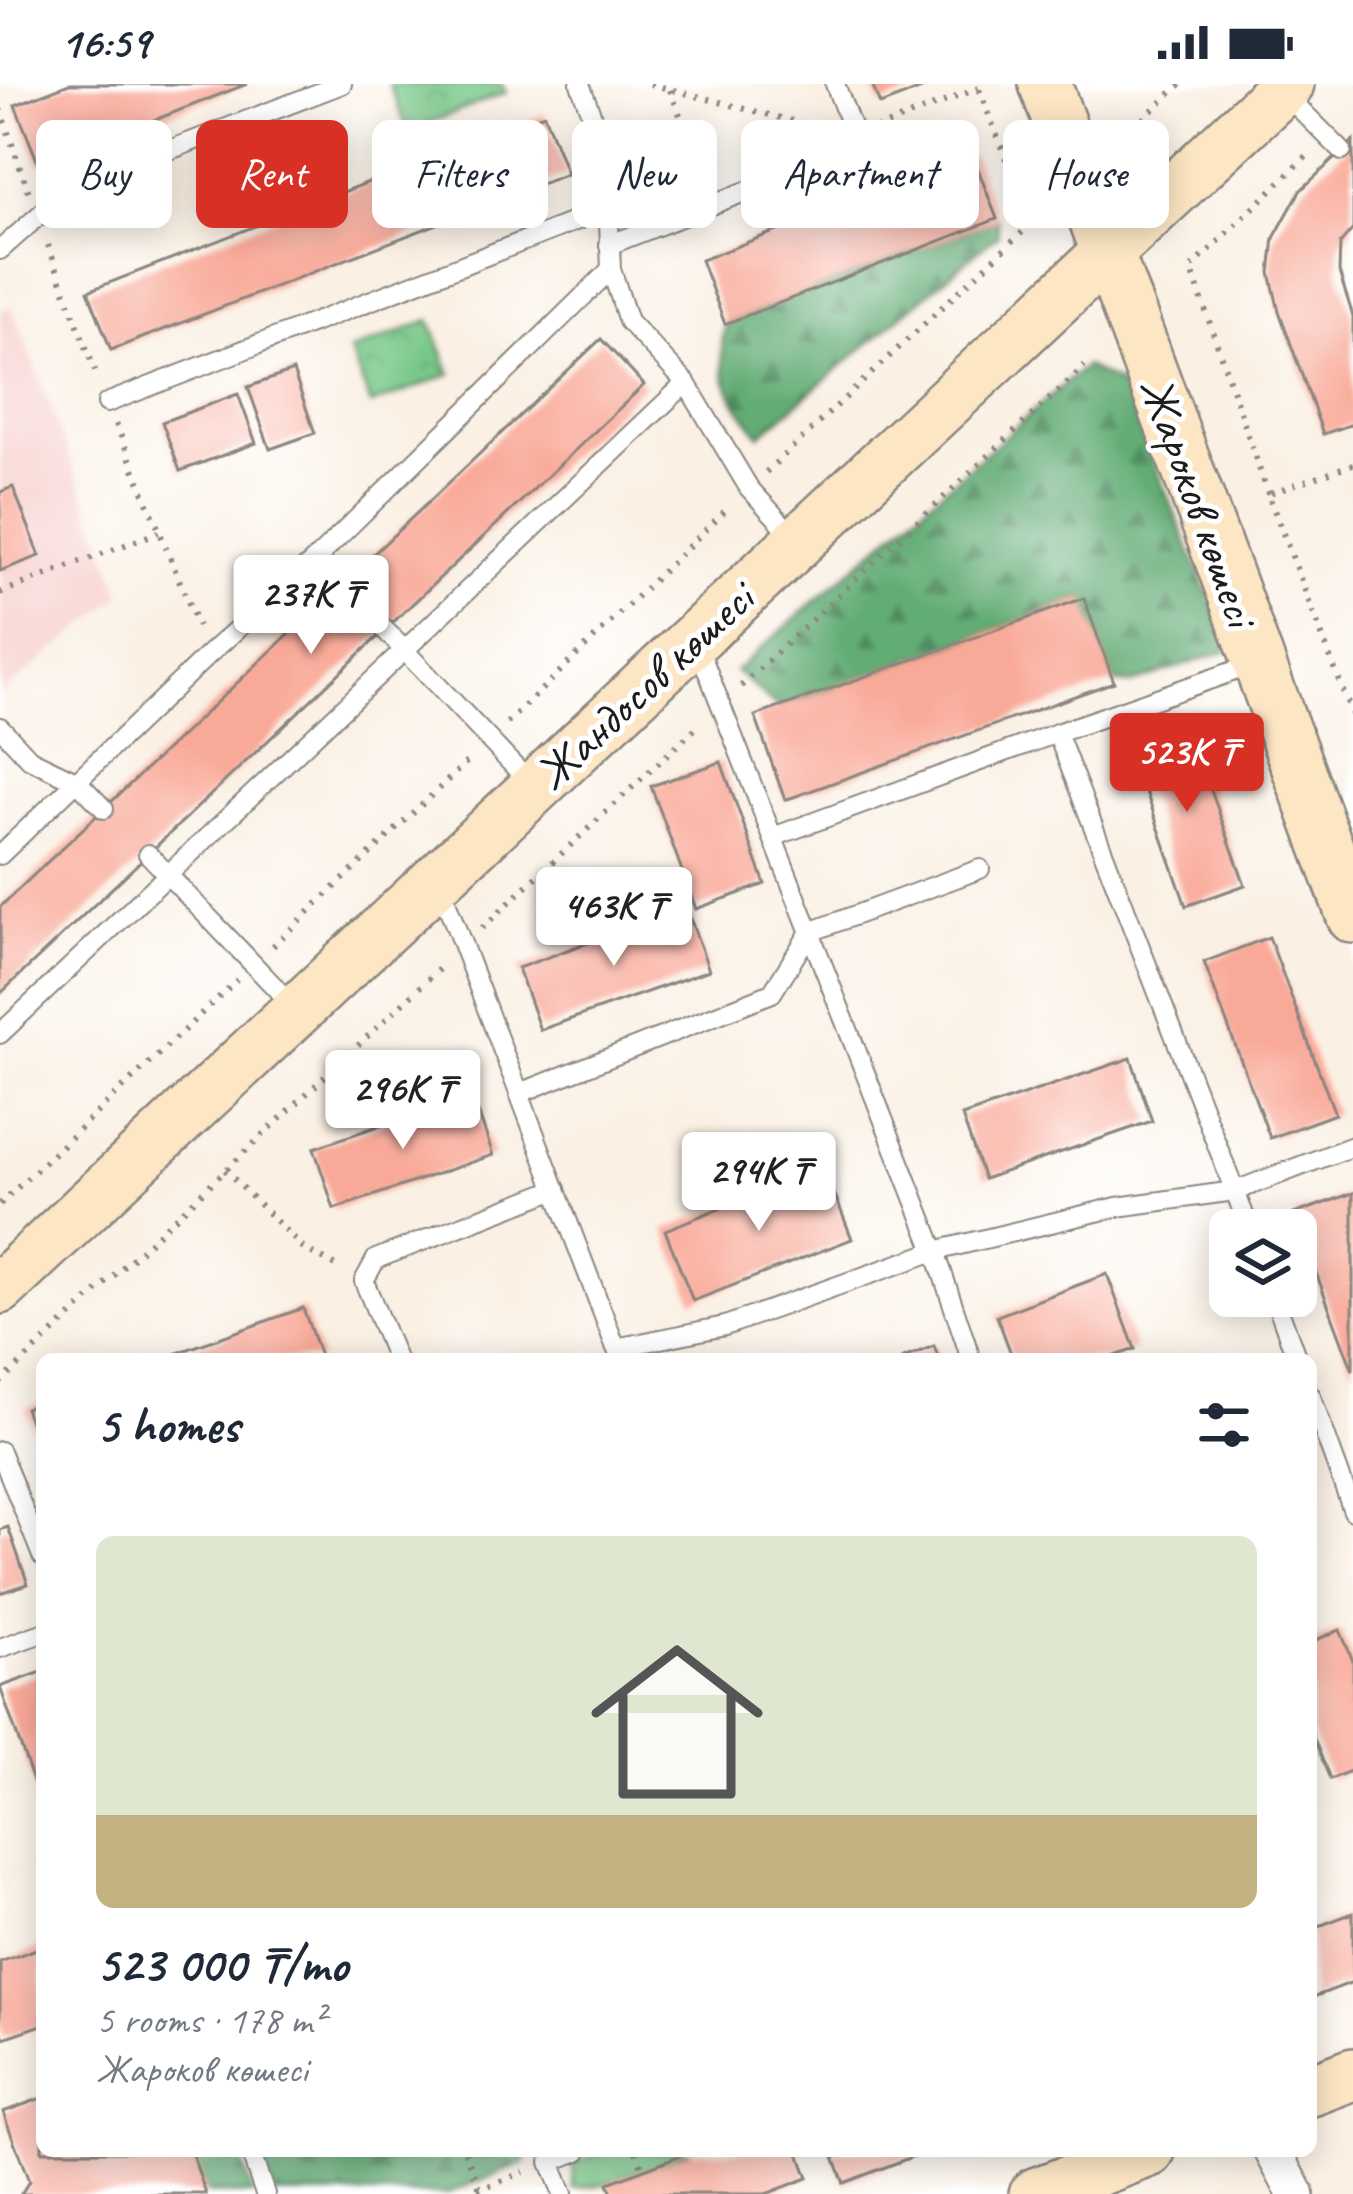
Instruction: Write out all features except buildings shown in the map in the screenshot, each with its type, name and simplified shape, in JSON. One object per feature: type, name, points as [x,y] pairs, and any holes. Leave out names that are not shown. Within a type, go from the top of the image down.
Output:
[{"type":"main road","name":"Жароков көшесі","points":[[1045,84],[1353,917]]},
{"type":"main road","name":"Жандосов көшесі","points":[[0,1288],[1285,87]]},
{"type":"main road","points":[[1317,2088],[1353,2074]]},
{"type":"main road","points":[[1035,2194],[1133,2157]]},
{"type":"street","points":[[1276,2157],[1296,2194]]},
{"type":"lane","points":[[0,250],[70,188],[342,84]]},
{"type":"lane","points":[[580,84],[593,120]]},
{"type":"lane","points":[[717,203],[860,147],[835,84]]},
{"type":"lane","points":[[1285,87],[1342,151]]},
{"type":"lane","points":[[107,403],[572,222]]},
{"type":"lane","points":[[609,228],[610,269],[628,321],[686,383],[749,488],[798,541]]},
{"type":"lane","points":[[609,245],[653,228]]},
{"type":"lane","points":[[0,855],[317,558],[610,269]]},
{"type":"lane","points":[[0,1034],[686,383]]},
{"type":"lane","points":[[317,558],[342,584]]},
{"type":"lane","points":[[386,630],[535,788]]},
{"type":"lane","points":[[695,638],[934,1250],[969,1353]]},
{"type":"lane","points":[[772,837],[1258,663]]},
{"type":"lane","points":[[0,727],[31,759],[77,782],[104,809]]},
{"type":"lane","points":[[1057,733],[1242,1209]]},
{"type":"lane","points":[[148,854],[297,1010]]},
{"type":"lane","points":[[520,1093],[772,993],[809,932],[980,869]]},
{"type":"lane","points":[[437,879],[616,1348],[725,1326],[934,1250],[1117,1207],[1235,1191],[1353,1146]]},
{"type":"lane","points":[[394,1353],[364,1281],[376,1259],[556,1189]]},
{"type":"lane","points":[[1282,1317],[1296,1353]]},
{"type":"lane","points":[[1317,1412],[1353,1510]]},
{"type":"lane","points":[[0,1450],[35,1517]]},
{"type":"lane","points":[[0,1648],[36,1635]]},
{"type":"lane","points":[[252,2157],[266,2194]]},
{"type":"lane","points":[[548,2157],[563,2194]]},
{"type":"path","points":[[0,1204],[1031,224],[977,84]]},
{"type":"path","points":[[1142,120],[1181,84]]},
{"type":"path","points":[[670,89],[682,120]]},
{"type":"path","points":[[1327,136],[1191,268],[1268,494],[1353,717]]},
{"type":"path","points":[[0,1383],[1085,366]]},
{"type":"path","points":[[1268,494],[1353,464]]},
{"type":"path","points":[[0,593],[159,532]]},
{"type":"path","points":[[225,1170],[302,1248],[364,1281]]},
{"type":"path","points":[[467,2157],[479,2189]]},
{"type":"path","points":[[466,2194],[546,2157]]},
{"type":"path","points":[[639,2157],[644,2169]]},
{"type":"shaded area","points":[[12,306],[122,595],[0,695],[0,311]]},
{"type":"green space","points":[[389,84],[502,84],[506,93],[436,120],[404,120]]},
{"type":"green space","points":[[997,219],[998,234],[760,435],[727,384],[722,357],[725,324]]},
{"type":"green space","points":[[430,320],[451,374],[371,405],[350,351]]},
{"type":"green space","points":[[1085,366],[1122,386],[1231,649],[1131,684],[1114,682],[1083,598],[778,708],[735,671]]},
{"type":"green space","points":[[193,2157],[240,2157],[253,2194],[206,2194]]},
{"type":"green space","points":[[260,2157],[526,2157],[524,2164],[446,2194],[274,2194]]},
{"type":"green space","points":[[591,2157],[675,2157],[608,2183],[574,2189],[573,2164]]}]
